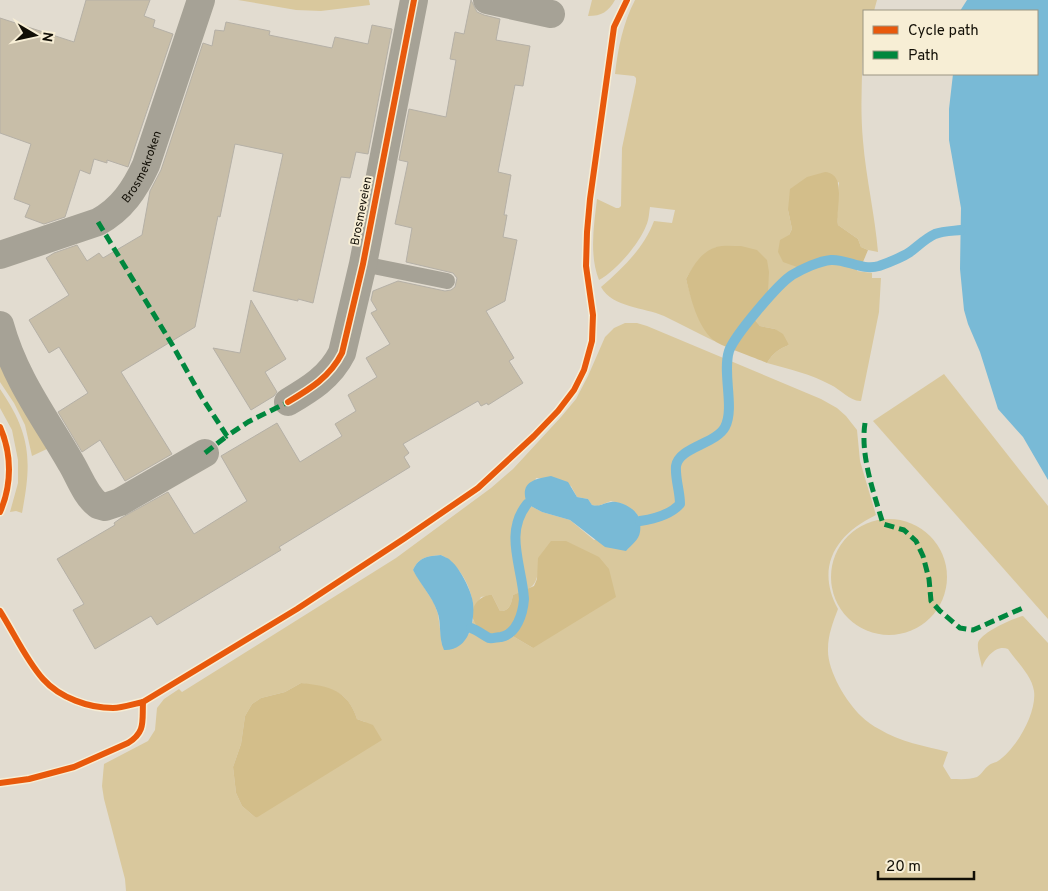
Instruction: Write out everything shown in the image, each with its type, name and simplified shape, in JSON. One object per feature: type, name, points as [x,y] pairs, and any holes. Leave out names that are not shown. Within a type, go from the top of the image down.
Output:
[{"type":"street","name":"Brosmekroken","points":[[0,256],[66,235],[98,222],[110,215],[125,201],[137,184],[146,164],[200,0]]},
{"type":"street","name":"Brosmeveien","points":[[288,402],[318,383],[336,366],[342,353],[362,264],[414,0]]},
{"type":"street","points":[[487,0],[551,14]]},
{"type":"street","points":[[0,325],[10,357],[20,379],[66,453],[87,492],[98,506],[104,507],[120,502],[205,453]]},
{"type":"lane","points":[[362,264],[447,281]]},
{"type":"shaded area","points":[[238,0],[369,0],[370,5],[321,11],[296,10]]},
{"type":"shaded area","points":[[592,0],[615,0],[610,8],[604,12],[588,16]]},
{"type":"shaded area","points":[[635,0],[877,0],[874,10],[863,10],[861,109],[864,155],[878,252],[861,247],[858,239],[838,225],[839,182],[788,210],[792,229],[789,235],[806,266],[825,258],[837,257],[856,264],[857,271],[872,273],[872,278],[881,278],[879,312],[861,401],[853,399],[816,378],[767,363],[776,352],[789,345],[775,329],[760,326],[754,319],[757,308],[768,292],[716,247],[699,261],[686,279],[697,312],[704,327],[714,341],[664,316],[621,303],[606,294],[601,287],[639,249],[654,221],[672,223],[675,210],[650,207],[647,224],[633,249],[613,270],[599,280],[593,250],[597,199],[616,208],[621,206],[622,148],[636,82],[634,76],[615,74],[627,18]]},
{"type":"shaded area","points":[[825,172],[832,174],[838,185],[838,225],[858,239],[861,247],[868,250],[863,262],[856,264],[837,257],[828,257],[806,266],[797,267],[783,262],[778,252],[780,240],[789,235],[792,229],[788,210],[790,189],[807,177]]},
{"type":"shaded area","points":[[722,246],[741,246],[757,250],[767,260],[769,272],[768,292],[757,308],[754,319],[760,326],[775,329],[783,334],[789,345],[776,352],[767,363],[717,343],[707,334],[699,319],[686,279],[698,260],[711,249]]},
{"type":"shaded area","points":[[625,323],[637,323],[647,326],[821,399],[837,408],[857,430],[860,461],[876,515],[850,532],[833,553],[829,566],[829,579],[831,594],[838,609],[830,634],[828,649],[834,676],[855,710],[863,718],[887,733],[904,740],[948,752],[943,766],[951,779],[977,777],[989,765],[998,761],[1012,748],[1029,720],[1034,700],[1033,685],[1024,669],[1008,649],[1000,648],[992,652],[982,668],[978,643],[980,639],[990,631],[1023,616],[1048,643],[1048,891],[126,891],[125,879],[104,799],[102,786],[104,764],[148,741],[155,730],[157,708],[164,699],[179,689],[182,692],[396,558],[491,488],[513,469],[576,399],[605,337],[614,328]],"holes":[[[536,478],[571,486],[577,497],[588,499],[592,505],[598,506],[611,501],[623,504],[636,513],[640,524],[594,540],[570,520],[542,512],[527,504]],[[441,555],[454,564],[468,585],[473,609],[481,597],[492,595],[500,611],[506,610],[511,604],[513,595],[527,590],[533,585],[538,571],[533,648],[506,632],[496,636],[486,635],[473,620],[469,634],[442,644],[438,614],[434,603],[413,570],[418,562],[428,557]],[[301,683],[328,689],[336,692],[348,701],[357,719],[365,722],[256,818],[242,806],[236,793],[233,767],[241,744],[245,716],[252,704],[261,698],[285,692]]]},
{"type":"shaded area","points":[[0,353],[49,448],[32,456],[25,425],[14,403],[0,382]]},
{"type":"shaded area","points":[[944,374],[1048,506],[1048,619],[873,421]]},
{"type":"shaded area","points":[[0,389],[18,420],[26,448],[28,463],[22,513],[10,512],[18,483],[18,460],[12,430],[0,408]]},
{"type":"shaded area","points":[[889,519],[911,524],[930,536],[942,555],[947,577],[942,599],[930,618],[911,630],[889,635],[867,630],[848,618],[836,599],[831,577],[836,555],[848,536],[867,524]]},
{"type":"shaded area","points":[[551,541],[566,541],[599,557],[609,569],[616,597],[533,648],[506,632],[496,636],[486,635],[473,619],[474,606],[480,599],[492,595],[500,611],[506,610],[511,604],[513,595],[534,586],[537,579],[538,558]]},
{"type":"shaded area","points":[[301,683],[336,691],[348,702],[357,719],[373,725],[382,740],[256,818],[242,806],[236,793],[233,767],[241,744],[245,716],[252,704],[261,698],[285,692]]},
{"type":"water","points":[[967,0],[1048,0],[1048,480],[1023,437],[998,409],[980,352],[968,324],[964,310],[960,269],[961,208],[949,140],[949,109],[953,75],[1038,75],[1038,10],[961,10]]},
{"type":"water","points":[[551,476],[568,482],[577,497],[588,499],[592,505],[614,502],[625,504],[631,508],[640,522],[640,532],[636,540],[626,551],[605,547],[570,520],[542,512],[527,504],[525,491],[527,486],[534,480]]},
{"type":"water","points":[[441,555],[450,560],[462,574],[473,603],[473,618],[465,641],[453,649],[444,650],[437,611],[413,570],[418,562],[424,558]]},
{"type":"building","points":[[86,0],[150,0],[144,16],[155,20],[153,27],[173,34],[128,167],[107,160],[107,163],[94,159],[90,174],[80,170],[65,217],[44,224],[25,217],[30,205],[14,199],[31,144],[0,133],[0,18],[74,42]]},
{"type":"building","points":[[471,0],[477,12],[500,19],[496,40],[530,46],[523,86],[515,85],[498,172],[511,175],[504,215],[507,215],[503,237],[517,240],[505,301],[486,311],[514,358],[509,361],[523,383],[488,405],[487,403],[481,406],[478,401],[403,444],[409,453],[404,457],[410,467],[279,547],[281,550],[157,625],[151,616],[95,649],[73,610],[84,604],[57,559],[115,525],[114,523],[121,518],[168,492],[194,534],[247,501],[221,456],[277,423],[300,462],[342,436],[335,424],[356,411],[348,395],[377,377],[366,358],[390,344],[371,313],[377,310],[371,300],[373,291],[398,281],[445,291],[455,287],[457,278],[453,273],[406,262],[412,228],[395,224],[408,162],[399,160],[409,109],[446,117],[456,60],[450,59],[455,32],[464,34]]},
{"type":"building","points":[[226,22],[270,31],[269,35],[332,48],[335,37],[368,44],[372,25],[392,29],[368,154],[356,152],[350,178],[341,177],[313,303],[253,291],[283,154],[235,144],[195,327],[121,372],[172,454],[125,481],[100,440],[82,452],[58,412],[88,393],[59,347],[49,353],[29,320],[69,295],[46,258],[54,253],[77,245],[87,261],[99,253],[103,258],[142,235],[150,191],[161,170],[203,43],[212,46],[215,30],[224,31]]},
{"type":"building","points":[[251,300],[286,359],[265,372],[277,392],[274,396],[251,410],[213,348],[240,353]]},
{"type":"waterway","points":[[640,521],[662,516],[680,504],[676,471],[679,460],[690,450],[720,433],[728,419],[727,360],[729,351],[747,323],[785,280],[806,268],[831,260],[867,267],[879,266],[907,254],[935,234],[961,230]]},
{"type":"waterway","points":[[471,628],[489,638],[501,637],[511,632],[518,622],[524,599],[515,538],[520,515],[527,504]]},
{"type":"marked path","points":[[98,222],[201,396],[227,436],[248,422],[288,402]]},
{"type":"marked path","points":[[865,423],[864,448],[866,461],[883,524],[904,530],[916,541],[923,556],[929,579],[931,601],[960,628],[973,630],[1025,607]]},
{"type":"marked path","points":[[205,453],[227,436]]},
{"type":"cycle path","points":[[288,402],[312,387],[325,376],[342,353],[363,264],[414,0]]},
{"type":"cycle path","points":[[0,611],[37,672],[58,692],[75,701],[104,708],[143,702],[297,609],[405,538],[478,488],[534,436],[558,411],[574,390],[584,370],[592,341],[593,315],[586,266],[590,199],[614,27],[627,0]]},
{"type":"cycle path","points":[[0,427],[7,448],[9,469],[7,491],[0,512]]},
{"type":"cycle path","points":[[0,783],[29,779],[74,767],[128,743],[138,735],[142,726],[143,702]]}]
